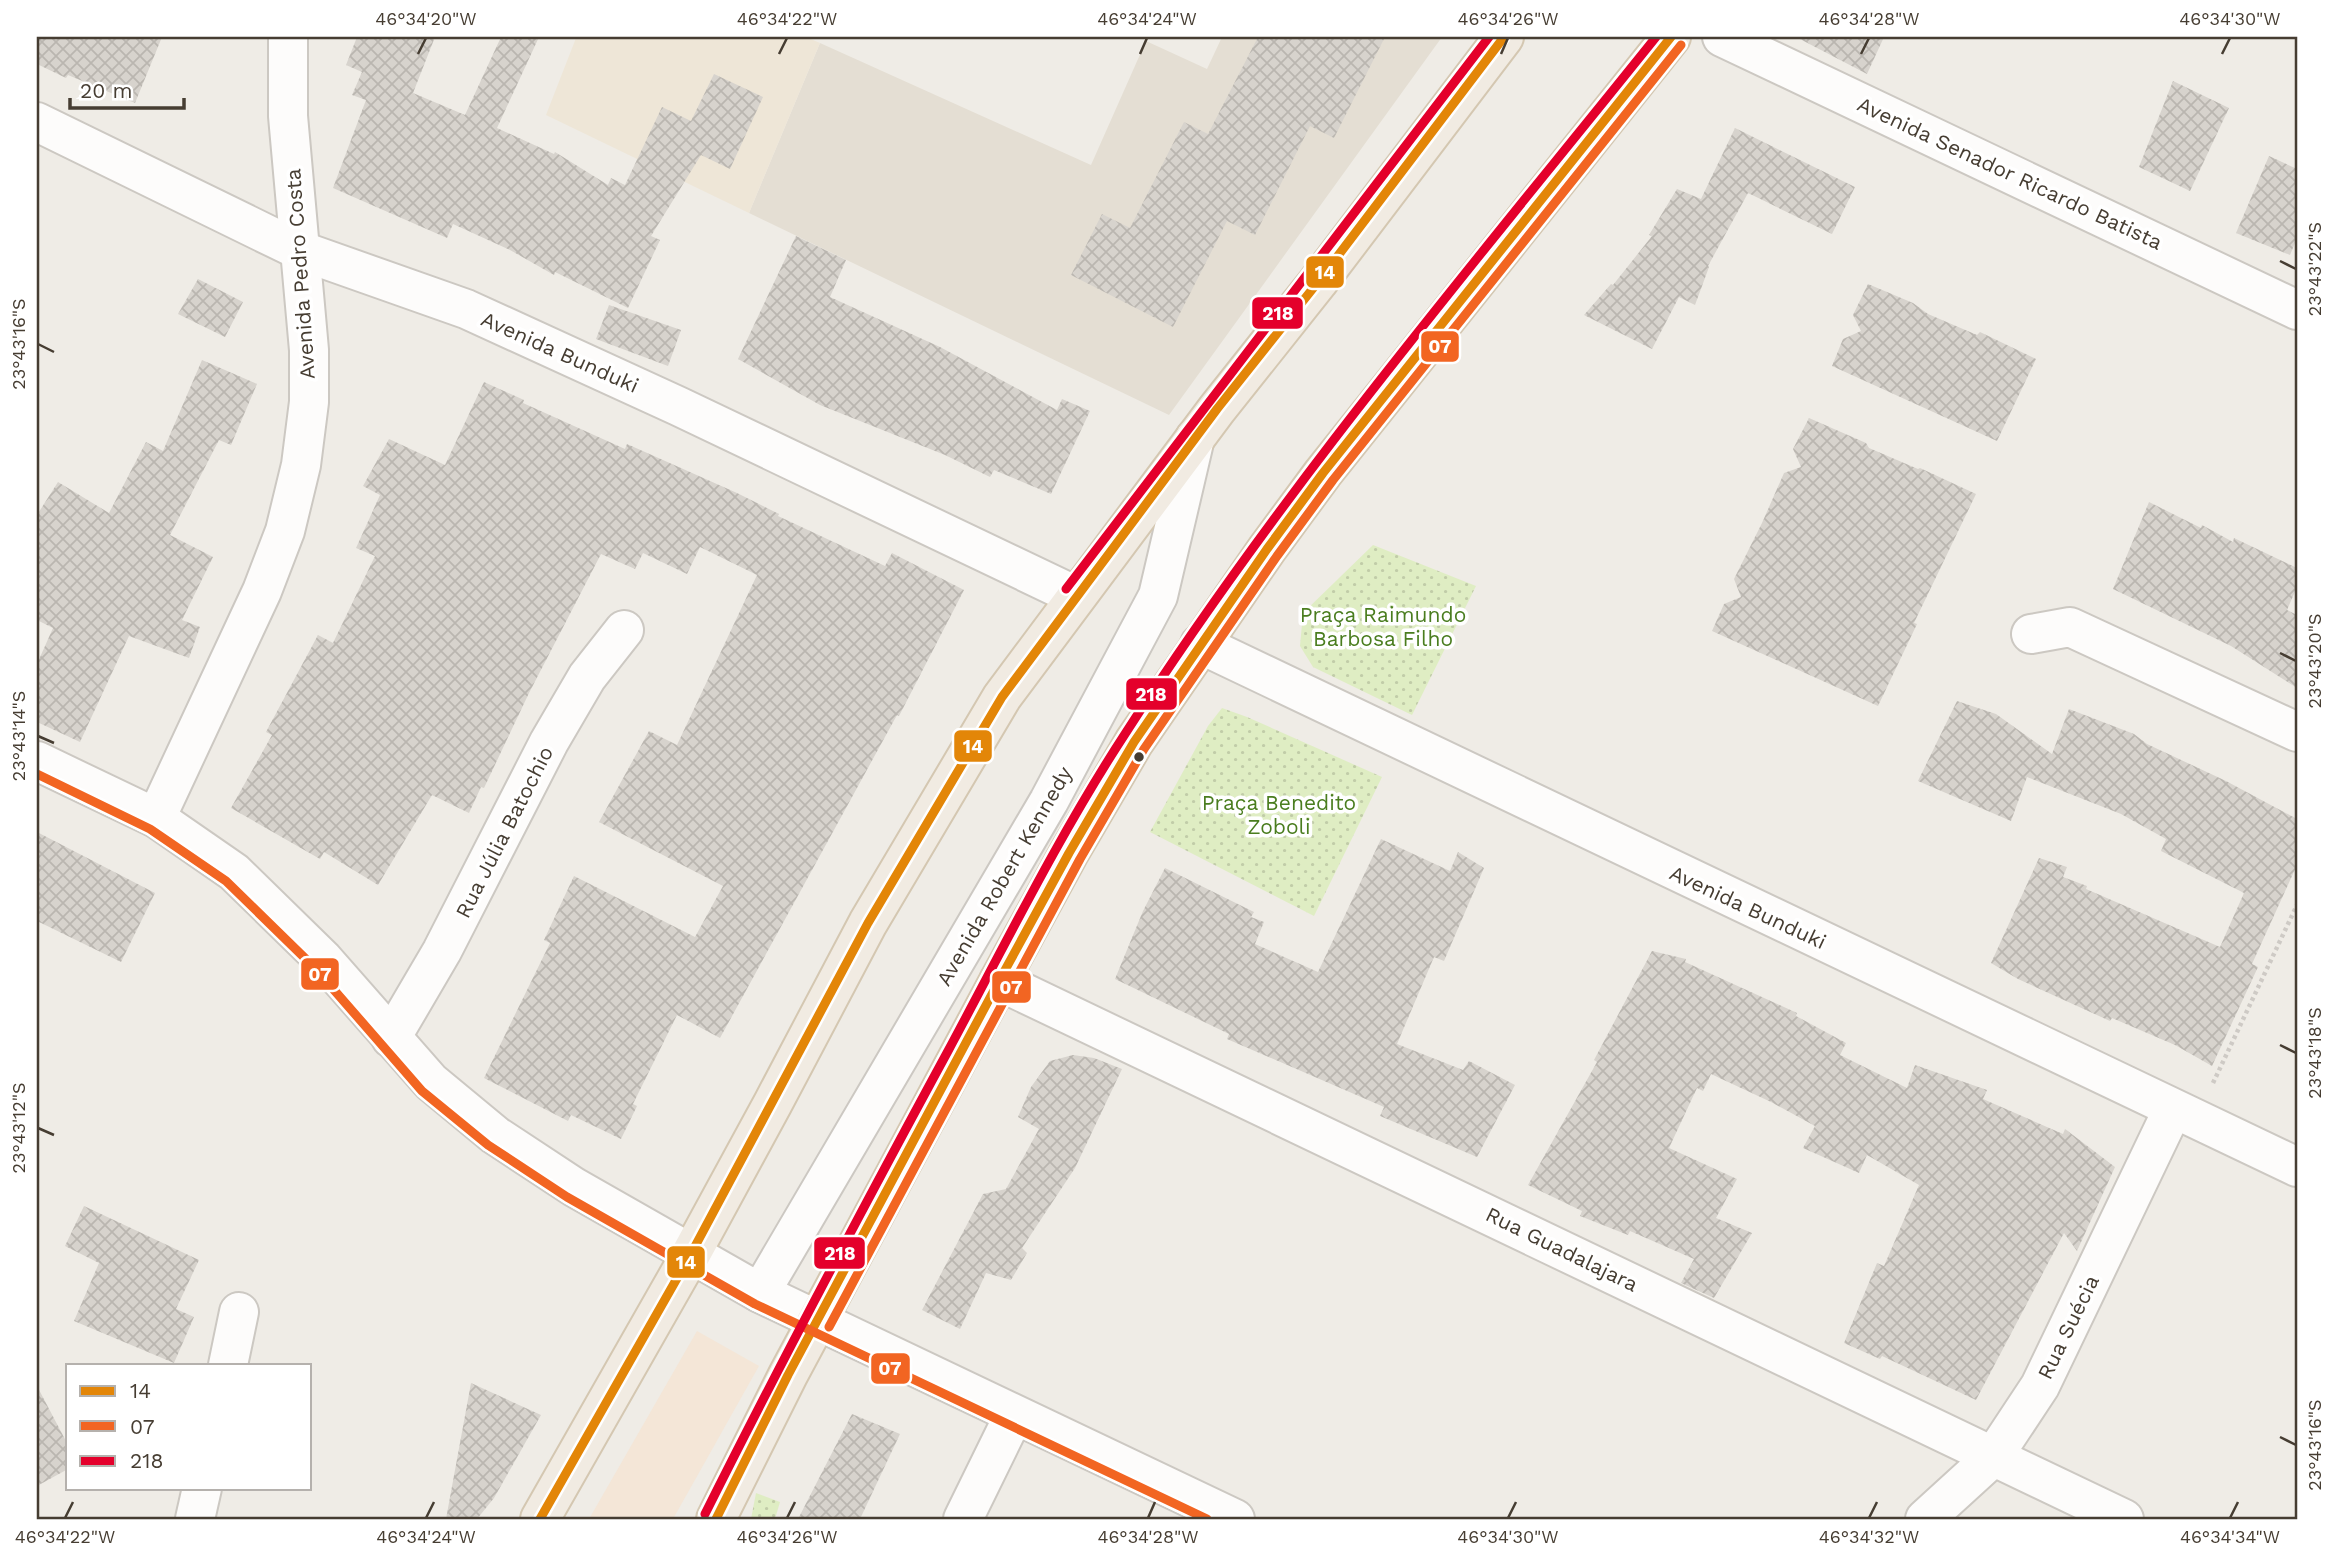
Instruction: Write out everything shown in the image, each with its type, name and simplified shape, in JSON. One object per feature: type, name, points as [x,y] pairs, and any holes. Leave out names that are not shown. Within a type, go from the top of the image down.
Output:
[{"type":"main road","name":"Avenida Robert Kennedy","points":[[539,1514],[692,1252],[868,923],[1002,697],[1195,438],[1318,282],[1504,37]]},
{"type":"main road","points":[[716,1519],[999,981],[1134,741],[1323,472],[1671,37]]},
{"type":"street","name":"Avenida Pedro Costa","points":[[156,818],[262,592],[285,531],[300,466],[309,402],[309,350],[288,116],[288,37]]},
{"type":"street","name":"Avenida Senador Ricardo Batista","points":[[1722,37],[2297,310]]},
{"type":"street","name":"Avenida Bunduki","points":[[37,122],[299,250],[466,309],[678,406],[1076,596]]},
{"type":"street","name":"Avenida Robert Kennedy","points":[[760,1293],[1049,801],[1158,596],[1195,438]]},
{"type":"street","points":[[2031,634],[2070,627],[2297,732]]},
{"type":"street","name":"Rua Júlia Batochio","points":[[391,1038],[442,951],[550,742],[587,677],[624,630]]},
{"type":"street","name":"Avenida Bunduki","points":[[1200,644],[2297,1167]]},
{"type":"street","points":[[37,761],[156,818],[234,872],[323,959],[431,1082],[495,1135],[574,1187],[760,1293],[1236,1519]]},
{"type":"street","name":"Rua Guadalajara","points":[[999,981],[2124,1519]]},
{"type":"street","name":"Rua Suécia","points":[[1925,1519],[1993,1457],[2040,1386],[2184,1114]]},
{"type":"street","points":[[228,1364],[239,1312]]},
{"type":"street","points":[[963,1519],[1014,1415]]},
{"type":"street","points":[[195,1519],[202,1490]]},
{"type":"path","points":[[2184,1114],[2297,905]]},
{"type":"shaded area","points":[[574,37],[806,37],[820,43],[749,213],[546,115],[576,38]]},
{"type":"shaded area","points":[[1222,37],[1442,37],[1169,415],[749,213],[820,43],[1091,165],[1146,41],[1207,69]]},
{"type":"shaded area","points":[[697,1331],[759,1366],[673,1519],[589,1519]]},
{"type":"green space","name":"Praça Raimundo Barbosa Filho","points":[[1373,545],[1476,586],[1412,715],[1313,667],[1300,646],[1303,613]]},
{"type":"green space","name":"Praça Benedito Zoboli","points":[[1222,708],[1382,777],[1314,916],[1150,832],[1208,726]]},
{"type":"green space","points":[[756,1493],[780,1502],[775,1519],[751,1519]]},
{"type":"building","points":[[37,37],[162,37],[135,103],[68,75],[66,78],[37,64]]},
{"type":"building","points":[[357,37],[435,37],[413,93],[465,115],[501,37],[539,37],[497,128],[554,154],[555,152],[608,185],[611,178],[625,185],[662,107],[691,121],[714,74],[763,97],[730,169],[701,155],[651,236],[660,240],[628,308],[555,272],[554,275],[510,250],[453,224],[447,238],[333,188],[366,100],[352,95],[362,72],[346,65]]},
{"type":"building","points":[[1258,37],[1385,37],[1334,138],[1310,126],[1255,235],[1227,221],[1173,327],[1071,275],[1102,214],[1130,228],[1184,122],[1208,134]]},
{"type":"building","points":[[1796,37],[1884,37],[1867,74]]},
{"type":"building","points":[[2173,81],[2229,108],[2190,191],[2139,167]]},
{"type":"building","points":[[1735,128],[1855,187],[1832,234],[1748,193],[1708,266],[1695,305],[1679,297],[1652,349],[1584,315],[1611,284],[1613,285],[1652,236],[1649,235],[1677,189],[1701,199]]},
{"type":"building","points":[[2269,156],[2297,169],[2297,238],[2290,255],[2236,233]]},
{"type":"building","points":[[796,236],[846,260],[830,297],[940,347],[1057,410],[1062,399],[1090,411],[1051,494],[994,470],[990,477],[945,455],[820,405],[738,359]]},
{"type":"building","points":[[198,279],[243,302],[225,337],[178,314]]},
{"type":"building","points":[[1868,284],[1913,303],[1928,314],[1977,335],[1980,332],[2036,359],[1997,441],[1832,366],[1843,339],[1861,331],[1853,315]]},
{"type":"building","points":[[609,305],[681,330],[668,366],[596,339]]},
{"type":"building","points":[[202,360],[257,384],[231,445],[219,440],[170,535],[213,557],[182,620],[200,627],[189,658],[129,636],[80,742],[37,722],[37,664],[53,628],[37,620],[37,515],[58,482],[109,513],[146,442],[163,451]]},
{"type":"building","points":[[484,382],[524,400],[523,403],[625,449],[627,444],[737,493],[779,514],[778,516],[885,566],[892,553],[964,590],[899,716],[897,715],[720,1038],[677,1015],[633,1104],[637,1106],[621,1139],[571,1115],[568,1121],[484,1078],[550,943],[544,940],[574,876],[695,937],[723,886],[599,822],[649,731],[677,745],[757,575],[700,547],[687,574],[643,553],[635,569],[601,554],[469,813],[432,795],[378,885],[324,852],[320,859],[231,808],[272,735],[266,732],[318,635],[333,643],[375,556],[356,548],[380,495],[363,486],[389,439],[445,465]]},
{"type":"building","points":[[1809,418],[1866,443],[1869,448],[1976,494],[1914,623],[1917,624],[1878,706],[1712,631],[1724,604],[1741,597],[1734,579],[1784,473],[1801,467],[1793,449]]},
{"type":"building","points":[[2149,502],[2201,528],[2202,525],[2233,542],[2234,538],[2297,568],[2297,587],[2287,610],[2297,615],[2297,688],[2231,646],[2113,589]]},
{"type":"building","points":[[1957,701],[1996,714],[2052,754],[2069,709],[2134,734],[2147,744],[2226,781],[2297,819],[2297,865],[2252,964],[2258,967],[2212,1066],[2175,1045],[2112,1018],[2110,1021],[2018,979],[1991,963],[2039,858],[2067,867],[2063,877],[2087,886],[2086,889],[2220,947],[2244,893],[2161,851],[2166,839],[2121,814],[2027,777],[2011,821],[1918,781]]},
{"type":"building","points":[[37,832],[155,893],[121,962],[37,921]]},
{"type":"building","points":[[1381,839],[1450,871],[1458,852],[1484,868],[1444,961],[1434,957],[1397,1044],[1463,1070],[1469,1061],[1515,1085],[1477,1157],[1380,1116],[1384,1107],[1227,1039],[1229,1034],[1115,979],[1143,911],[1165,868],[1254,912],[1251,917],[1264,922],[1255,944],[1318,972]]},
{"type":"building","points":[[1652,951],[1686,959],[1685,962],[1797,1013],[1796,1016],[1846,1043],[1840,1055],[1907,1088],[1915,1065],[1987,1090],[1983,1099],[2063,1134],[2065,1129],[2115,1167],[2077,1251],[2064,1233],[1976,1400],[1882,1356],[1880,1359],[1844,1343],[1877,1263],[1884,1266],[1919,1185],[1867,1155],[1859,1173],[1803,1148],[1815,1126],[1771,1102],[1711,1074],[1703,1091],[1697,1088],[1669,1148],[1737,1179],[1716,1218],[1752,1233],[1714,1298],[1681,1283],[1694,1259],[1630,1231],[1628,1235],[1580,1216],[1582,1211],[1528,1185],[1597,1062],[1594,1060]]},
{"type":"building","points":[[1073,1055],[1094,1058],[1122,1069],[1075,1168],[1022,1248],[1027,1253],[1011,1280],[986,1273],[960,1329],[922,1310],[983,1194],[1006,1189],[1039,1129],[1018,1117],[1031,1087],[1050,1061]]},
{"type":"building","points":[[84,1206],[199,1260],[176,1309],[194,1317],[174,1363],[74,1321],[99,1263],[65,1246]]},
{"type":"building","points":[[471,1383],[541,1415],[494,1498],[477,1519],[446,1519]]},
{"type":"building","points":[[37,1386],[66,1441],[66,1470],[37,1486]]},
{"type":"building","points":[[852,1414],[900,1434],[860,1519],[798,1519]]},
{"type":"transit line","name":"218","points":[[1066,589],[1489,37]]},
{"type":"transit line","name":"14","points":[[540,1519],[692,1252],[868,923],[1002,697],[1217,409],[1318,282],[1504,37]]},
{"type":"transit line","name":"218","points":[[705,1514],[825,1281],[1033,891],[1125,734],[1249,553],[1314,465],[1656,37]]},
{"type":"transit line","name":"14","points":[[716,1519],[788,1375],[999,981],[1134,742],[1267,549],[1323,473],[1671,37]]},
{"type":"transit line","name":"07","points":[[829,1327],[1080,859],[1144,749],[1277,556],[1333,480],[1681,45]]},
{"type":"transit line","name":"07","points":[[37,774],[150,829],[226,881],[314,967],[422,1091],[488,1145],[567,1197],[755,1304],[1207,1519]]}]
